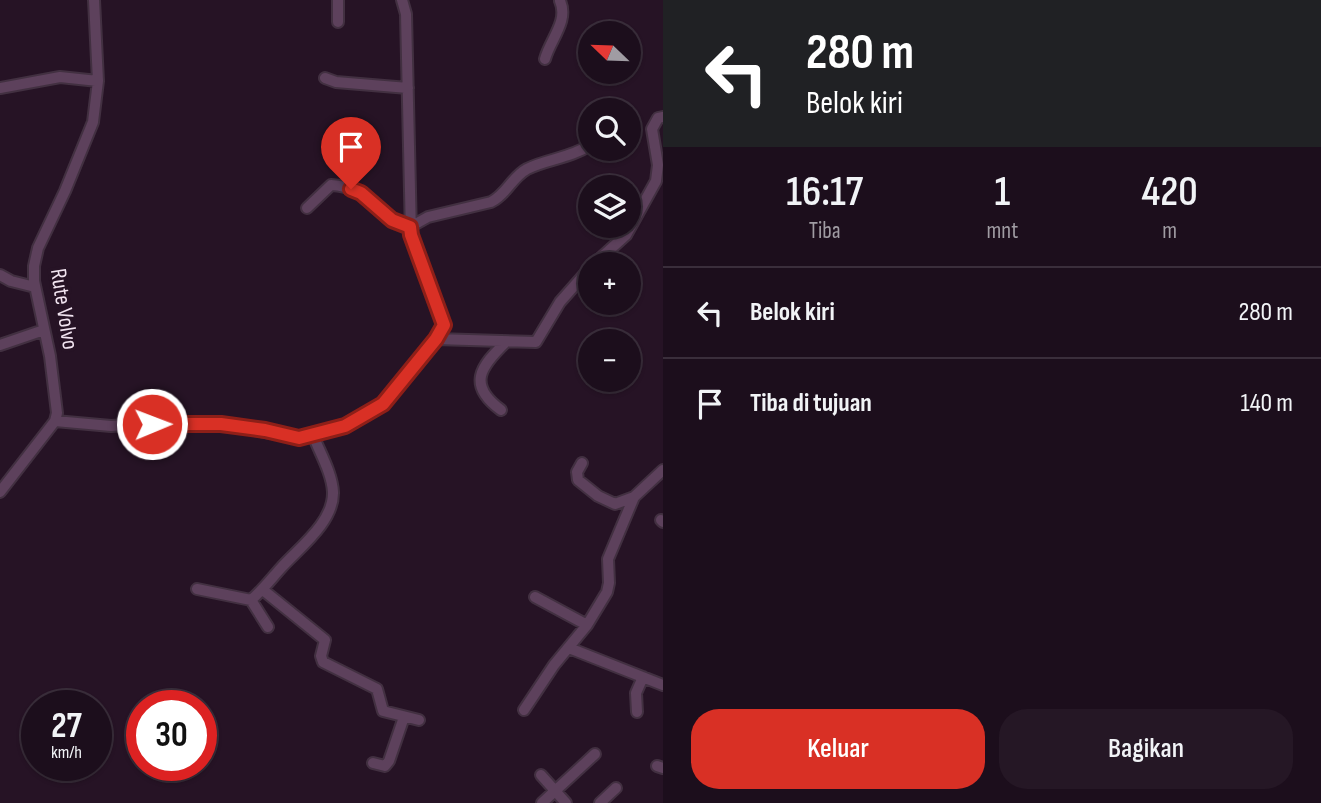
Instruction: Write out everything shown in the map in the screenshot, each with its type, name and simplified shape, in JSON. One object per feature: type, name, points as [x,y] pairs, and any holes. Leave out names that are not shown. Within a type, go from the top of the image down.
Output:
[{"type":"street","name":"Rute Volvo","points":[[55,421],[57,413],[50,356],[35,287],[34,266],[38,248],[93,122],[97,81],[94,0]]},
{"type":"street","points":[[338,0],[338,22]]},
{"type":"street","points":[[0,492],[55,421],[111,426],[173,422],[221,424],[299,438],[345,426],[383,404],[436,339],[442,330],[443,321],[411,235],[406,14],[402,0]]},
{"type":"street","points":[[545,59],[558,31],[563,8],[560,1]]},
{"type":"street","points":[[0,88],[60,77],[97,81]]},
{"type":"street","points":[[325,78],[336,82],[408,88]]},
{"type":"street","points":[[607,252],[626,235],[656,181],[658,165],[652,129],[658,118],[663,117]]},
{"type":"street","points":[[307,208],[331,185],[336,185],[361,193],[392,220],[410,227],[428,218],[491,202],[527,169],[578,150]]},
{"type":"street","points":[[0,275],[11,281],[35,287]]},
{"type":"street","points":[[436,339],[536,342],[560,302],[578,282]]},
{"type":"street","points":[[0,345],[44,330]]},
{"type":"street","points":[[501,410],[485,395],[480,376],[484,367],[506,342]]},
{"type":"street","points":[[251,600],[313,534],[327,515],[332,502],[333,489],[313,435]]},
{"type":"street","points":[[582,463],[577,472],[578,480],[598,496],[615,504],[634,497],[661,475]]},
{"type":"street","points":[[524,710],[554,665],[587,625],[607,592],[608,559],[634,497]]},
{"type":"street","points":[[197,589],[251,600],[268,627]]},
{"type":"street","points":[[263,590],[325,640],[321,656],[323,662],[377,689],[383,710],[419,720]]},
{"type":"street","points":[[535,597],[587,625]]},
{"type":"street","points":[[569,648],[663,685]]},
{"type":"street","points":[[637,712],[636,693],[643,677]]},
{"type":"street","points":[[373,763],[385,766],[389,761],[404,717]]},
{"type":"street","points":[[542,803],[595,754]]},
{"type":"street","points":[[541,775],[566,803]]},
{"type":"street","points":[[600,803],[616,788]]},
{"type":"route","points":[[152,424],[221,424],[299,438],[345,426],[383,404],[436,339],[444,325],[410,227],[392,220],[361,193],[351,189]]}]
